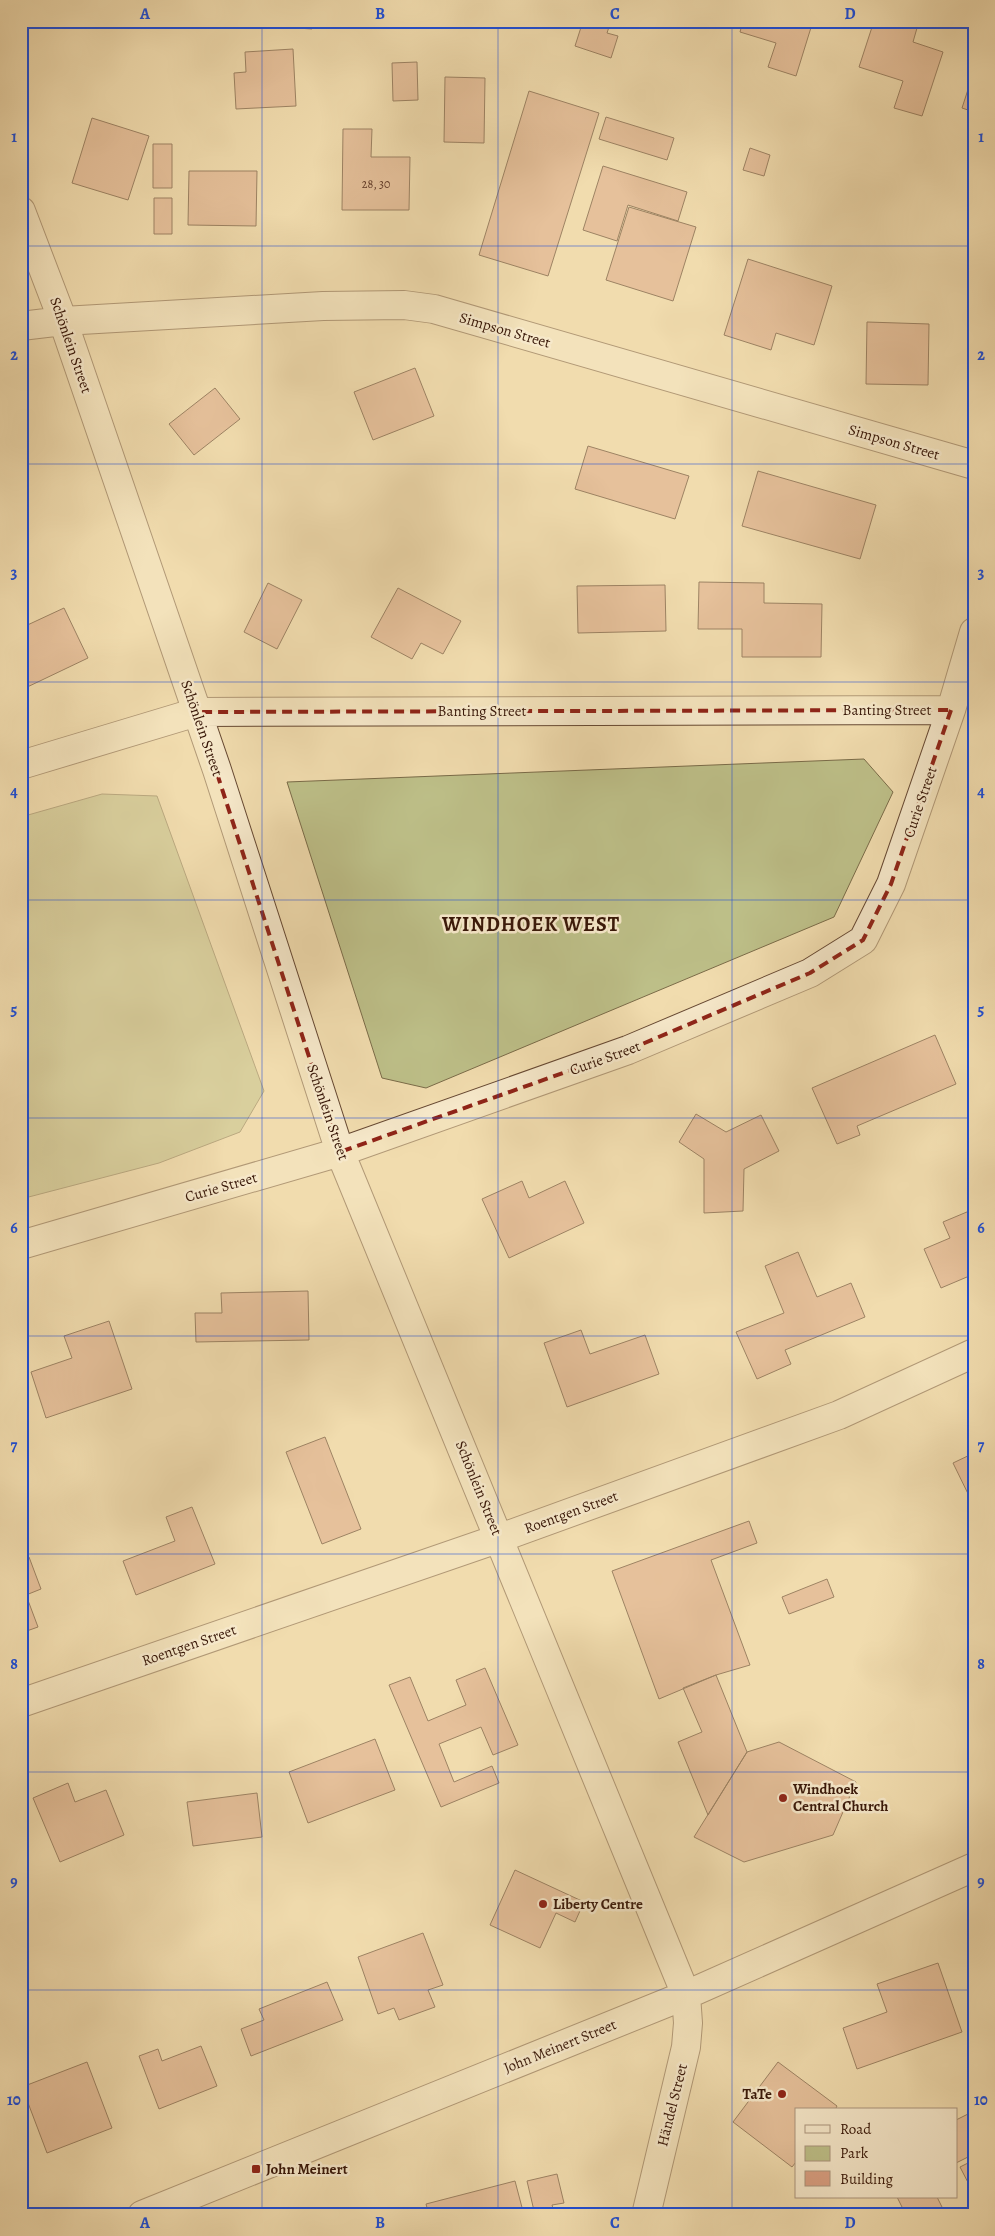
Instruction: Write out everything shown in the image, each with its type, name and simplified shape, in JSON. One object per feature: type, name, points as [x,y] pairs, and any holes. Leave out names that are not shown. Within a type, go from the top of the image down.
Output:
[{"type":"street","name":"Schönlein Street","points":[[21,211],[63,321],[197,712],[340,1152],[686,1995]]},
{"type":"street","name":"Simpson Street","points":[[21,326],[63,321],[322,306],[404,305],[434,309],[974,465]]},
{"type":"street","name":"Curie Street","points":[[21,1245],[340,1152],[628,1050],[810,973],[864,940],[891,884],[951,710],[974,632]]},
{"type":"street","name":"Banting Street","points":[[21,765],[197,712],[951,710]]},
{"type":"street","name":"Roentgen Street","points":[[21,1703],[500,1538],[838,1415],[974,1353]]},
{"type":"street","name":"John Meinert Street","points":[[142,2215],[686,1995],[974,1867]]},
{"type":"street","name":"Händel Street","points":[[646,2215],[686,2047],[688,2023],[686,1995]]},
{"type":"highlighted area","points":[[951,710],[891,884],[863,940],[810,973],[628,1050],[340,1152],[197,712]]},
{"type":"green space","points":[[864,759],[893,792],[834,917],[426,1088],[382,1078],[287,782]]},
{"type":"green space","points":[[102,794],[157,796],[264,1091],[240,1132],[159,1163],[21,1199],[21,817]]},
{"type":"building","points":[[282,21],[313,21],[312,29],[282,27]]},
{"type":"building","points":[[583,21],[611,21],[607,33],[618,36],[611,58],[575,46]]},
{"type":"building","points":[[743,21],[813,21],[796,76],[768,67],[776,43],[740,32]]},
{"type":"building","points":[[874,21],[919,21],[913,42],[943,52],[922,116],[894,108],[903,81],[859,67]]},
{"type":"building","points":[[293,49],[296,106],[236,109],[234,73],[246,72],[245,52]]},
{"type":"building","points":[[417,62],[418,100],[393,101],[392,63]]},
{"type":"building","points":[[974,71],[974,112],[962,108]]},
{"type":"building","points":[[445,77],[485,78],[484,143],[444,142]]},
{"type":"building","points":[[529,91],[599,113],[548,276],[479,255]]},
{"type":"building","points":[[606,117],[674,138],[667,160],[599,139]]},
{"type":"building","points":[[92,118],[149,136],[128,200],[72,183]]},
{"type":"building","points":[[343,129],[372,129],[371,157],[410,157],[409,210],[342,210]]},
{"type":"building","points":[[153,144],[172,144],[172,188],[153,188]]},
{"type":"building","points":[[750,148],[770,155],[764,176],[743,170]]},
{"type":"building","points":[[603,166],[687,192],[678,221],[628,205],[617,241],[583,230]]},
{"type":"building","points":[[189,171],[257,171],[256,226],[188,225]]},
{"type":"building","points":[[154,198],[172,198],[172,234],[154,234]]},
{"type":"building","points":[[629,207],[696,227],[673,301],[606,280]]},
{"type":"building","points":[[748,259],[832,286],[814,345],[776,333],[771,350],[724,335]]},
{"type":"building","points":[[867,322],[929,324],[928,385],[866,384]]},
{"type":"building","points":[[415,368],[434,416],[373,440],[354,392]]},
{"type":"building","points":[[215,388],[240,419],[194,455],[169,424]]},
{"type":"building","points":[[588,446],[689,476],[675,519],[575,489]]},
{"type":"building","points":[[758,471],[876,505],[860,559],[742,526]]},
{"type":"building","points":[[699,582],[764,583],[764,603],[822,604],[821,657],[742,657],[742,629],[698,629]]},
{"type":"building","points":[[268,583],[302,600],[277,649],[244,632]]},
{"type":"building","points":[[665,585],[666,631],[578,633],[577,586]]},
{"type":"building","points":[[398,588],[461,621],[443,654],[421,643],[412,659],[371,637]]},
{"type":"building","points":[[64,608],[88,658],[21,690],[21,628]]},
{"type":"building","points":[[935,1035],[956,1084],[857,1126],[860,1135],[837,1144],[812,1088]]},
{"type":"building","points":[[696,1114],[726,1132],[761,1115],[779,1151],[744,1169],[743,1211],[704,1213],[704,1159],[679,1142]]},
{"type":"building","points":[[522,1181],[529,1198],[565,1181],[584,1223],[509,1258],[482,1199]]},
{"type":"building","points":[[974,1209],[974,1274],[941,1288],[924,1249],[950,1238],[943,1222]]},
{"type":"building","points":[[798,1252],[817,1297],[851,1283],[865,1317],[785,1350],[791,1364],[757,1379],[736,1332],[784,1313],[765,1266]]},
{"type":"building","points":[[308,1291],[309,1340],[196,1342],[195,1313],[222,1313],[221,1293]]},
{"type":"building","points":[[109,1321],[132,1389],[46,1418],[31,1372],[72,1358],[64,1336]]},
{"type":"building","points":[[581,1330],[590,1354],[645,1335],[659,1374],[567,1407],[544,1343]]},
{"type":"building","points":[[325,1437],[361,1529],[322,1544],[286,1452]]},
{"type":"building","points":[[974,1453],[974,1506],[953,1463]]},
{"type":"building","points":[[192,1507],[215,1564],[136,1595],[123,1561],[175,1541],[166,1517]]},
{"type":"building","points":[[749,1521],[757,1543],[711,1560],[750,1665],[716,1675],[659,1699],[612,1571]]},
{"type":"building","points":[[29,1557],[41,1589],[26,1595],[38,1627],[21,1633],[21,1559]]},
{"type":"building","points":[[827,1579],[834,1597],[789,1614],[782,1597]]},
{"type":"building","points":[[485,1668],[518,1745],[493,1755],[481,1727],[439,1744],[454,1782],[492,1766],[499,1783],[441,1807],[389,1685],[410,1677],[428,1721],[466,1705],[456,1680]]},
{"type":"building","points":[[716,1675],[747,1752],[708,1815],[678,1742],[702,1732],[683,1688]]},
{"type":"building","points":[[375,1739],[395,1790],[308,1823],[289,1772]]},
{"type":"building","name":"Windhoek Central Church","points":[[779,1742],[856,1782],[833,1835],[744,1862],[694,1837],[747,1752]]},
{"type":"building","points":[[68,1783],[75,1802],[106,1790],[124,1835],[60,1862],[33,1798]]},
{"type":"building","points":[[257,1793],[262,1837],[193,1846],[187,1802]]},
{"type":"building","points":[[515,1870],[584,1902],[575,1922],[556,1913],[540,1948],[490,1925]]},
{"type":"building","points":[[423,1933],[443,1985],[428,1990],[435,2007],[399,2020],[394,2008],[378,2014],[358,1957]]},
{"type":"building","points":[[938,1963],[962,2032],[857,2069],[843,2028],[887,2012],[877,1984]]},
{"type":"building","points":[[327,1982],[343,2020],[251,2056],[241,2029],[264,2020],[259,2009]]},
{"type":"building","points":[[201,2046],[217,2086],[159,2109],[139,2056],[158,2049],[162,2061]]},
{"type":"building","points":[[87,2062],[112,2128],[47,2153],[22,2087]]},
{"type":"building","points":[[778,2062],[837,2106],[836,2108],[795,2108],[795,2163],[792,2167],[733,2122]]},
{"type":"building","points":[[974,2111],[974,2154],[958,2162],[958,2119]]},
{"type":"building","points":[[974,2160],[974,2194],[960,2167]]},
{"type":"building","points":[[557,2174],[564,2203],[552,2205],[555,2215],[535,2215],[527,2181]]},
{"type":"building","points":[[515,2181],[524,2215],[429,2215],[426,2204]]},
{"type":"building","points":[[898,2198],[938,2198],[946,2215],[906,2215]]},
{"type":"place","name":"Windhoek Central Church","points":[[783,1798]]},
{"type":"place","name":"Liberty Centre","points":[[543,1904]]},
{"type":"place","name":"TaTe","points":[[782,2094]]},
{"type":"place","name":"John Meinert","points":[[256,2169]]},
{"type":"district","name":"WINDHOEK WEST","points":[[531,924]]}]
